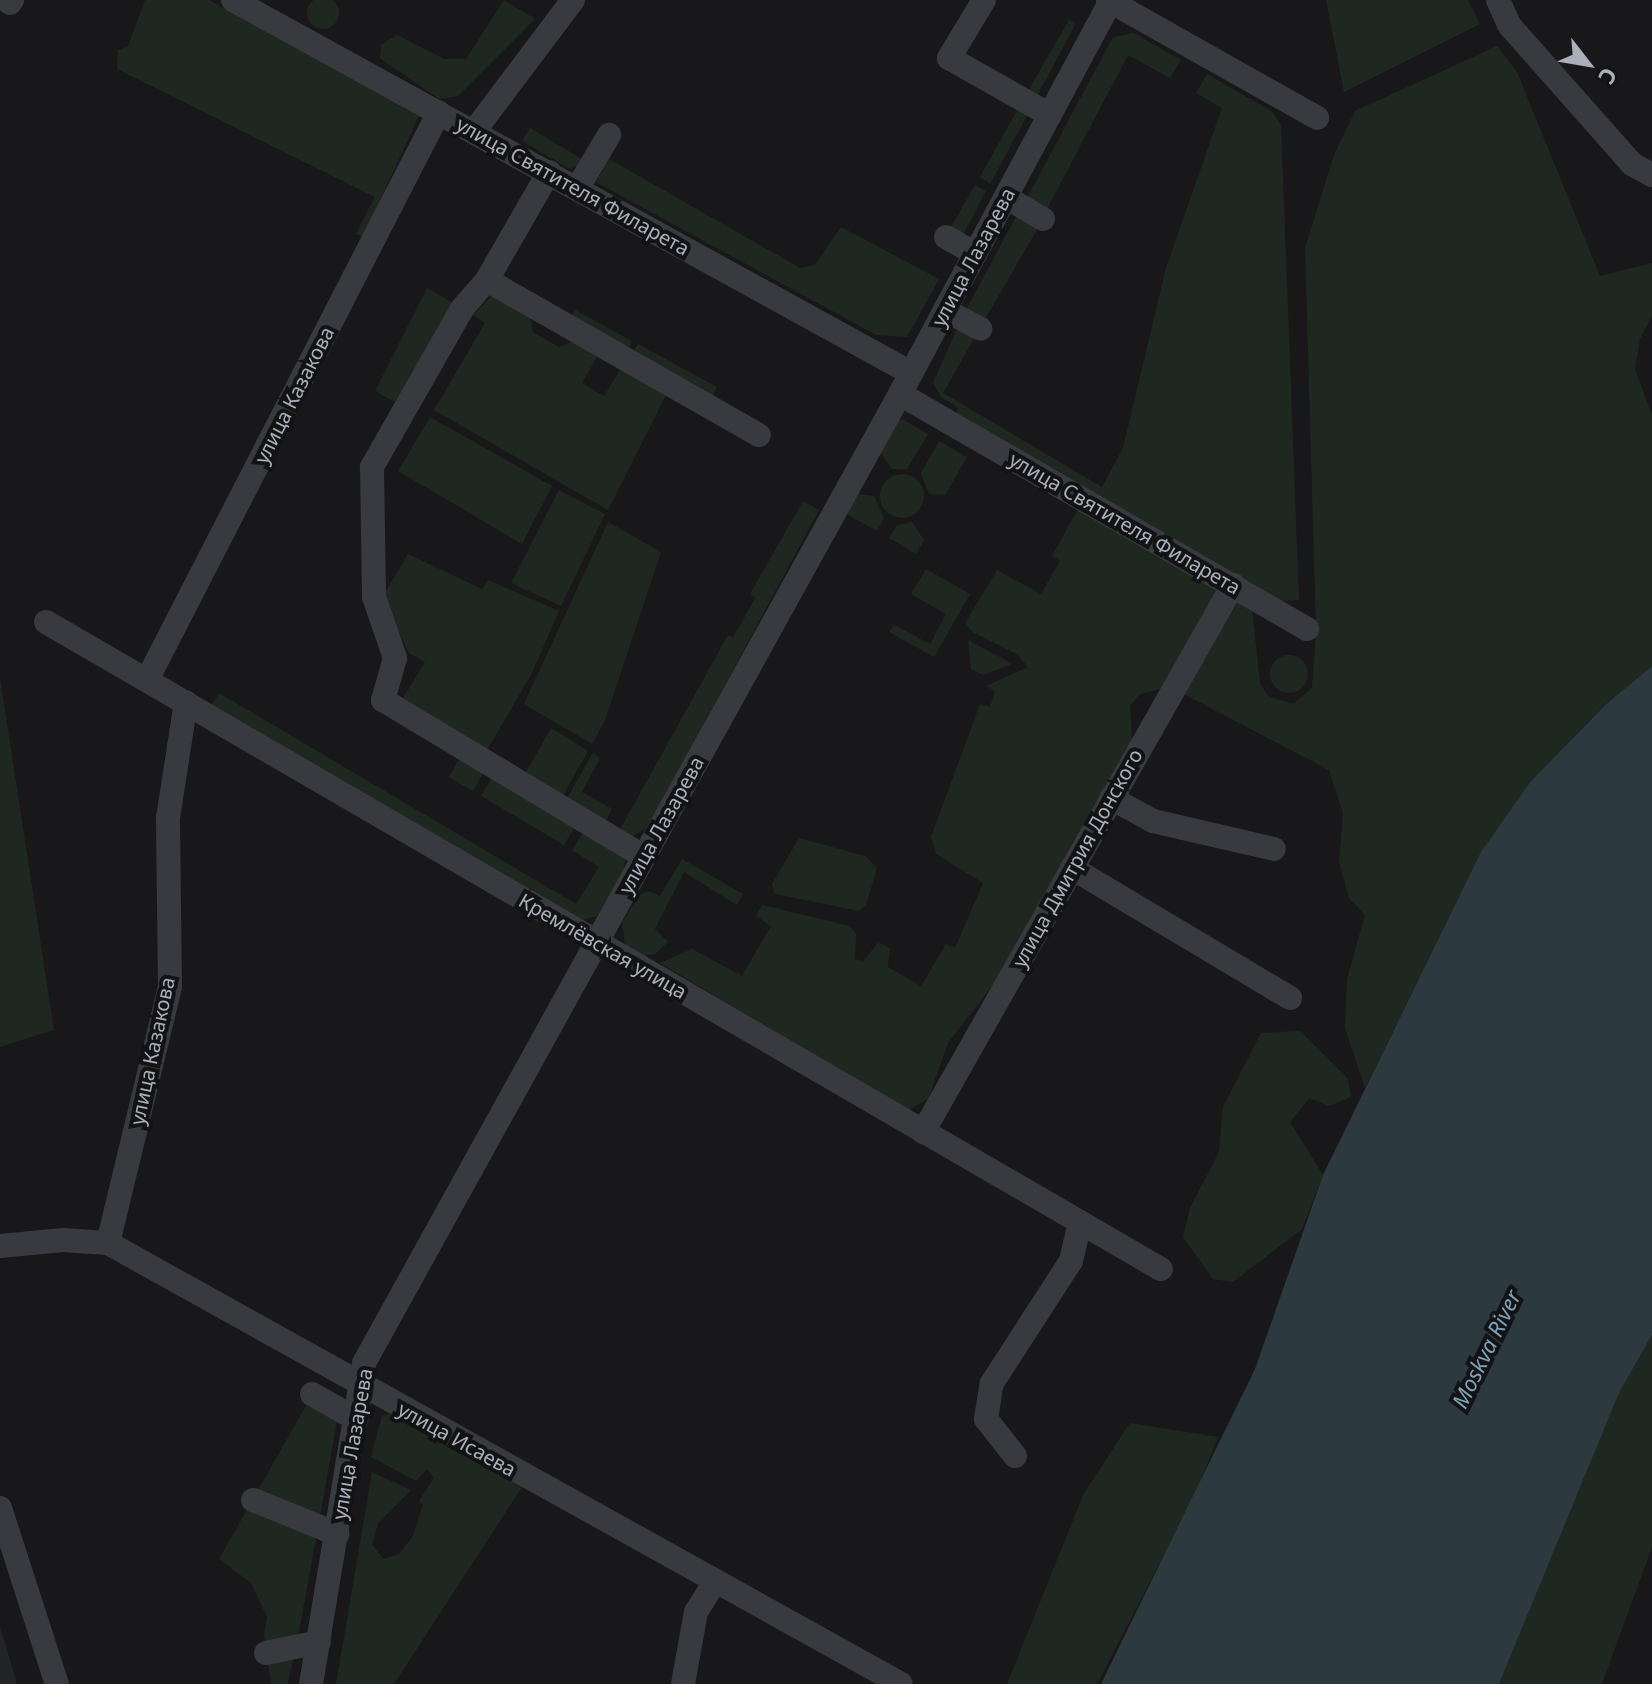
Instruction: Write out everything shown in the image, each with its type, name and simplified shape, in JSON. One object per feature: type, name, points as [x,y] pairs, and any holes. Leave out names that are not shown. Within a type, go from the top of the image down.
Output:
[{"type":"street","name":"улица Святителя Филарета","points":[[233,0],[549,172],[906,384],[1307,629]]},
{"type":"street","points":[[475,130],[573,0]]},
{"type":"street","points":[[984,0],[949,58],[1050,115]]},
{"type":"street","points":[[1110,0],[1317,118]]},
{"type":"street","name":"улица Лазарева","points":[[311,1684],[364,1363],[906,384],[1110,0]]},
{"type":"street","points":[[1498,0],[1509,25],[1632,164],[1652,175]]},
{"type":"street","name":"улица Казакова","points":[[148,678],[429,108]]},
{"type":"street","points":[[577,189],[609,135]]},
{"type":"street","points":[[549,172],[487,280],[462,309],[372,467],[374,597],[395,658],[383,700],[644,857]]},
{"type":"street","points":[[1006,197],[1043,219]]},
{"type":"street","points":[[946,237],[976,254]]},
{"type":"street","points":[[487,280],[759,435]]},
{"type":"street","points":[[945,310],[980,329]]},
{"type":"street","name":"улица Дмитрия Донского","points":[[923,1132],[1233,585]]},
{"type":"street","name":"Кремлёвская улица","points":[[46,622],[148,678],[595,942],[1161,1269]]},
{"type":"street","name":"улица Казакова","points":[[108,1243],[170,987],[168,818],[186,702]]},
{"type":"street","points":[[1111,798],[1153,821],[1274,849]]},
{"type":"street","points":[[1072,868],[1290,998]]},
{"type":"street","points":[[1015,1456],[986,1419],[992,1383],[1071,1261],[1080,1222]]},
{"type":"street","name":"улица Исаева","points":[[0,1246],[63,1240],[108,1243],[194,1286],[361,1386],[901,1684]]},
{"type":"street","points":[[312,1394],[356,1419]]},
{"type":"street","points":[[253,1500],[337,1534]]},
{"type":"street","points":[[0,1508],[57,1684]]},
{"type":"street","points":[[683,1684],[696,1612],[715,1581]]},
{"type":"street","points":[[266,1653],[319,1642]]},
{"type":"shaded area","points":[[323,-3],[335,1],[339,13],[335,25],[323,29],[311,25],[307,13],[311,1]]},
{"type":"shaded area","points":[[145,0],[209,0],[419,116],[363,237],[356,234],[375,197],[117,69],[118,50],[128,46]]},
{"type":"shaded area","points":[[504,0],[535,19],[458,96],[439,99],[380,58],[381,45],[397,35],[444,59],[466,59]]},
{"type":"shaded area","points":[[1326,0],[1468,0],[1480,24],[1344,92]]},
{"type":"shaded area","points":[[1069,20],[1076,23],[1037,96],[1028,91]]},
{"type":"shaded area","points":[[1134,33],[1181,60],[1170,78],[1128,55],[1046,211],[1026,200],[1113,37]]},
{"type":"shaded area","points":[[1497,46],[1517,72],[1600,276],[1652,263],[1652,316],[1640,339],[1635,369],[1652,415],[1652,666],[1605,704],[1531,781],[1482,852],[1365,1088],[1345,1028],[1347,979],[1365,915],[1349,898],[1339,862],[1343,813],[1329,770],[1180,692],[1239,601],[1252,607],[1260,683],[1268,696],[1293,704],[1312,688],[1316,629],[1305,248],[1334,155],[1355,111]]},
{"type":"shaded area","points":[[1207,74],[1273,112],[1281,126],[1299,600],[1279,601],[956,414],[958,408],[941,397],[933,383],[958,326],[975,337],[943,393],[1102,487],[1123,448],[1166,268],[1222,108],[1196,93]]},
{"type":"shaded area","points":[[1019,107],[1029,112],[990,184],[980,177]]},
{"type":"shaded area","points":[[530,128],[587,162],[570,169],[522,141]]},
{"type":"shaded area","points":[[609,159],[800,268],[815,265],[841,227],[939,279],[907,337],[876,335],[596,182]]},
{"type":"shaded area","points":[[975,185],[986,191],[963,235],[950,229]]},
{"type":"shaded area","points":[[1018,213],[1039,226],[984,321],[966,310]]},
{"type":"shaded area","points":[[427,288],[453,303],[395,402],[375,391]]},
{"type":"shaded area","points":[[494,294],[530,315],[533,332],[559,347],[575,340],[666,395],[608,510],[434,410],[485,323],[473,315]],"holes":[[[597,357],[620,370],[604,396],[582,383]]]},
{"type":"shaded area","points":[[575,310],[632,341],[628,350],[571,317]]},
{"type":"shaded area","points":[[638,344],[717,387],[711,398],[632,353]]},
{"type":"shaded area","points":[[430,417],[552,486],[522,544],[398,471]]},
{"type":"shaded area","points":[[898,417],[928,434],[907,469],[892,469],[879,451]]},
{"type":"shaded area","points":[[939,441],[967,457],[945,495],[929,494],[921,473]]},
{"type":"shaded area","points":[[902,474],[917,481],[924,496],[917,511],[902,518],[887,511],[880,496],[887,481]]},
{"type":"shaded area","points":[[559,490],[605,514],[561,606],[511,583]]},
{"type":"shaded area","points":[[856,494],[874,496],[884,518],[877,531],[845,513]]},
{"type":"shaded area","points":[[803,501],[819,510],[649,826],[632,837],[618,833],[728,635],[733,638],[755,598],[750,594]]},
{"type":"shaded area","points":[[1078,509],[1216,589],[1217,597],[1164,688],[1140,694],[1130,706],[1132,744],[1005,969],[948,1043],[928,1099],[908,1110],[660,963],[692,949],[742,976],[771,926],[756,916],[762,905],[850,926],[856,934],[855,959],[863,961],[878,943],[885,945],[890,949],[888,967],[921,986],[946,944],[955,948],[983,883],[936,854],[931,837],[980,704],[990,707],[995,691],[986,686],[1028,667],[1017,654],[973,632],[965,623],[997,570],[1041,594],[1060,561],[1052,556]]},
{"type":"shaded area","points":[[608,522],[661,552],[605,720],[592,744],[524,704]]},
{"type":"shaded area","points":[[912,522],[924,540],[916,554],[889,538],[897,525]]},
{"type":"shaded area","points":[[408,554],[482,589],[488,580],[559,611],[531,675],[487,750],[403,698],[425,662],[409,653],[382,598]]},
{"type":"shaded area","points":[[926,569],[970,594],[934,657],[889,632],[894,625],[930,644],[946,614],[911,594]]},
{"type":"shaded area","points":[[968,640],[1013,664],[983,675],[971,669]]},
{"type":"shaded area","points":[[1289,655],[1302,661],[1308,674],[1302,687],[1289,693],[1276,687],[1270,674],[1276,661]]},
{"type":"shaded area","points":[[0,678],[54,1030],[0,1047]]},
{"type":"shaded area","points":[[219,693],[576,904],[599,867],[572,850],[584,831],[625,859],[624,870],[597,916],[582,920],[212,705]]},
{"type":"shaded area","points":[[551,728],[588,751],[562,797],[525,774]]},
{"type":"shaded area","points":[[593,753],[600,758],[582,792],[612,809],[604,824],[566,800]]},
{"type":"shaded area","points":[[461,756],[485,770],[473,791],[449,777]]},
{"type":"shaded area","points":[[493,776],[575,826],[564,845],[481,796]]},
{"type":"shaded area","points":[[799,838],[865,856],[877,868],[866,905],[859,911],[775,894],[772,884]]},
{"type":"shaded area","points":[[682,859],[743,894],[737,905],[684,872],[655,929],[668,942],[655,954],[643,956],[625,946],[622,923],[639,895],[649,891],[660,896]]},
{"type":"shaded area","points":[[1300,1031],[1348,1079],[1351,1097],[1329,1106],[1309,1098],[1290,1122],[1323,1175],[1302,1229],[1233,1282],[1213,1279],[1183,1237],[1190,1208],[1219,1152],[1223,1107],[1261,1033]]},
{"type":"shaded area","points":[[1652,1335],[1652,1547],[1602,1684],[1499,1684],[1619,1393]]},
{"type":"shaded area","points":[[307,1404],[337,1422],[295,1654],[287,1684],[271,1684],[264,1635],[267,1617],[251,1583],[219,1559]]},
{"type":"shaded area","points":[[392,1413],[524,1484],[394,1684],[336,1684],[372,1472],[411,1490],[378,1523],[372,1544],[383,1559],[399,1554],[413,1536],[423,1505],[419,1501],[434,1478],[427,1469],[416,1481],[371,1457],[382,1416]]},
{"type":"shaded area","points":[[1130,1423],[1218,1437],[1194,1497],[1097,1684],[1007,1684],[1084,1493]]},
{"type":"shaded area","points":[[0,1626],[17,1684],[0,1684]]},
{"type":"water","name":"Moskva River","points":[[1652,666],[1652,1335],[1619,1393],[1499,1684],[1101,1684],[1255,1369],[1323,1175],[1481,852],[1531,781],[1606,704]]}]
